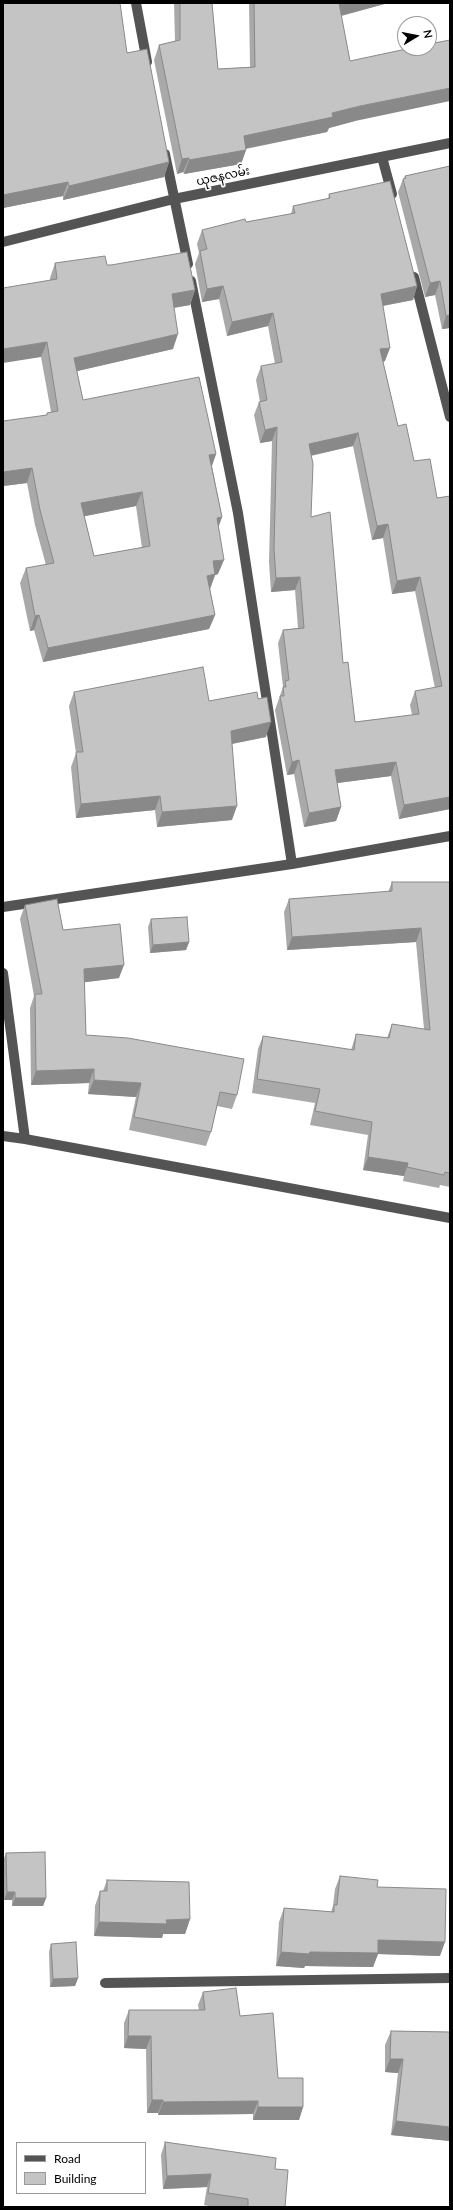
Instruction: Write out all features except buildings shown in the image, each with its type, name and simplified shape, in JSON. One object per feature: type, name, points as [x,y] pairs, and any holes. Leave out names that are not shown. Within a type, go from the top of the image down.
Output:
[{"type":"street","points":[[136,3],[148,71]]},
{"type":"street","name":"ယုဇနလမ်း","points":[[3,242],[174,199],[450,143]]},
{"type":"street","points":[[164,146],[238,513],[292,864]]},
{"type":"street","points":[[382,157],[394,203]]},
{"type":"street","points":[[410,264],[450,417]]},
{"type":"street","points":[[3,907],[292,864],[450,836]]},
{"type":"street","points":[[3,973],[25,1139]]},
{"type":"street","points":[[3,1136],[450,1218]]},
{"type":"street","points":[[106,1983],[450,1978]]}]
